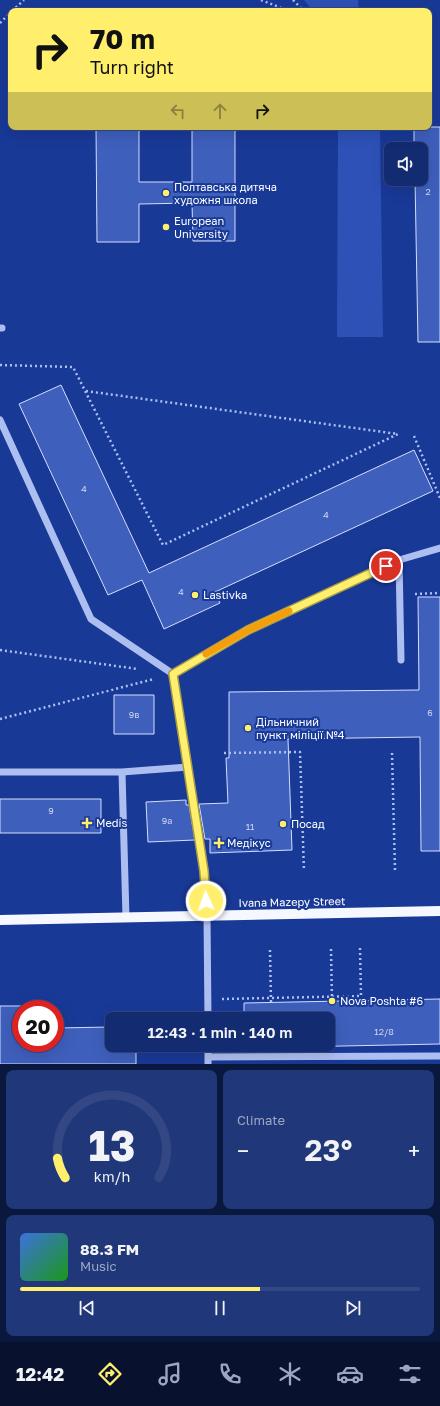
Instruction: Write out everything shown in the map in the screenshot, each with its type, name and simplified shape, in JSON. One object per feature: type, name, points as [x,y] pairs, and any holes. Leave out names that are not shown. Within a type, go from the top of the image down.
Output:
[{"type":"main road","name":"Ivana Mazepy Street","points":[[0,920],[440,911]]},
{"type":"lane","points":[[0,420],[91,619],[173,674],[204,871],[207,916],[208,1012]]},
{"type":"lane","points":[[173,674],[248,630],[399,560],[440,548]]},
{"type":"lane","points":[[399,560],[401,660]]},
{"type":"lane","points":[[0,772],[122,772],[188,767]]},
{"type":"lane","points":[[122,772],[126,918]]},
{"type":"lane","points":[[409,1056],[409,1064]]},
{"type":"lane","points":[[208,1060],[284,1060],[440,1056]]},
{"type":"path","points":[[16,8],[24,0]]},
{"type":"path","points":[[261,0],[281,8]]},
{"type":"path","points":[[294,0],[301,8]]},
{"type":"path","points":[[0,23],[8,16]]},
{"type":"path","points":[[0,365],[73,366],[85,390],[163,546],[398,434],[85,390]]},
{"type":"path","points":[[414,436],[440,498]]},
{"type":"path","points":[[400,594],[440,593]]},
{"type":"path","points":[[0,650],[142,669]]},
{"type":"path","points":[[0,719],[173,674]]},
{"type":"path","points":[[224,753],[300,752],[304,871]]},
{"type":"path","points":[[392,753],[395,870]]},
{"type":"path","points":[[208,999],[361,996],[360,948]]},
{"type":"path","points":[[331,949],[332,1002]]},
{"type":"path","points":[[270,950],[271,1002]]},
{"type":"shaded area","points":[[304,0],[358,0],[359,8],[311,8]]},
{"type":"shaded area","points":[[338,130],[379,130],[383,337],[337,337]]},
{"type":"building","points":[[432,127],[440,127],[440,342],[418,342],[415,186],[428,186],[428,142],[414,142],[414,130],[432,130]]},
{"type":"building","name":"Полтавська дитяча художня школа","points":[[96,130],[139,130],[139,182],[192,182],[192,130],[235,130],[235,241],[193,241],[192,203],[139,204],[139,242],[97,242]]},
{"type":"building","points":[[61,385],[149,573],[414,450],[433,491],[215,592],[220,603],[164,629],[142,580],[108,595],[19,404]]},
{"type":"building","points":[[418,597],[440,597],[440,851],[421,851],[420,737],[288,739],[292,850],[210,853],[210,839],[205,839],[199,804],[228,803],[226,758],[229,758],[229,692],[419,690]]},
{"type":"building","points":[[114,695],[154,695],[154,734],[114,734]]},
{"type":"building","points":[[0,799],[101,799],[101,833],[0,833]]},
{"type":"building","points":[[186,800],[186,805],[189,805],[195,840],[148,842],[146,802]]},
{"type":"building","points":[[440,999],[440,1044],[335,1046],[335,1012],[244,1012],[244,1003]]},
{"type":"building","points":[[0,1006],[12,1006],[12,1052],[64,1052],[64,1028],[105,1027],[105,1052],[136,1052],[136,1064],[0,1064]]},
{"type":"slow traffic","points":[[206,654],[248,630],[289,611]]},
{"type":"place","name":"Полтавська дитяча художня школа","points":[[166,193]]},
{"type":"place","name":"European University","points":[[166,227]]},
{"type":"place","name":"Lastivka","points":[[195,595]]},
{"type":"place","name":"Дільничний пункт міліції №4","points":[[248,728]]},
{"type":"place","name":"Medis","points":[[87,823]]},
{"type":"place","name":"Посад","points":[[283,824]]},
{"type":"place","name":"Медікус","points":[[219,843]]},
{"type":"place","name":"Nova Poshta #6","points":[[332,1001]]},
{"type":"route","points":[[206,901],[204,871],[173,674],[248,630],[386,566]]}]
